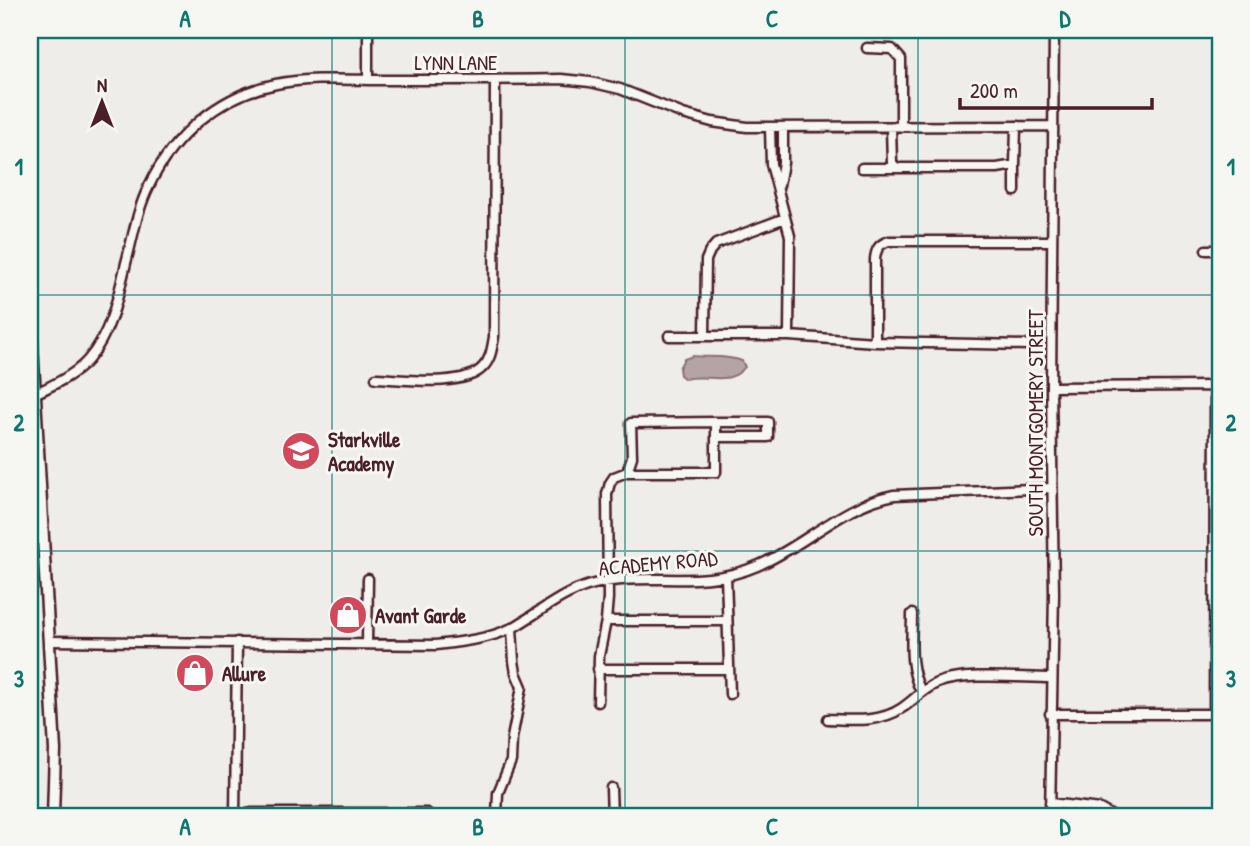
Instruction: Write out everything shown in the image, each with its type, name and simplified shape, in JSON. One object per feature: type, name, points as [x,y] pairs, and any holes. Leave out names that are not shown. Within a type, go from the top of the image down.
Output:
[{"type":"main road","points":[[30,308],[32,395],[55,750],[53,816]]},
{"type":"street","points":[[368,30],[368,80]]},
{"type":"street","name":"SOUTH MONTGOMERY STREET","points":[[1050,816],[1054,593],[1051,387],[1054,30]]},
{"type":"street","points":[[867,48],[892,49],[901,59],[892,163],[897,168]]},
{"type":"street","name":"LYNN LANE","points":[[32,395],[73,373],[87,361],[100,343],[111,321],[138,216],[148,188],[179,140],[219,106],[246,93],[275,84],[305,80],[562,79],[620,89],[683,114],[712,122],[770,128],[1054,126]]},
{"type":"street","points":[[376,377],[461,378],[475,374],[489,359],[494,337],[495,80]]},
{"type":"street","points":[[1016,126],[1016,191]]},
{"type":"street","points":[[770,128],[771,164],[790,236],[789,336]]},
{"type":"street","points":[[778,188],[783,163],[783,128]]},
{"type":"street","points":[[862,168],[997,168],[1016,165]]},
{"type":"street","points":[[705,336],[706,260],[710,251],[716,244],[785,218]]},
{"type":"street","points":[[875,342],[875,259],[876,250],[881,243],[1052,240]]},
{"type":"street","points":[[1206,250],[1220,250]]},
{"type":"street","points":[[669,336],[789,336],[875,342],[1029,345]]},
{"type":"street","points":[[1050,715],[1217,714],[1218,386],[1051,387]]},
{"type":"street","points":[[598,702],[600,642],[606,621],[607,494],[610,483],[614,477],[627,472],[716,472],[716,422]]},
{"type":"street","points":[[627,472],[632,457],[631,423],[768,422],[768,437],[716,437]]},
{"type":"street","name":"ACADEMY ROAD","points":[[49,641],[436,645],[490,636],[512,628],[577,590],[608,581],[684,581],[726,576],[756,567],[874,499],[894,495],[1052,488]]},
{"type":"street","points":[[726,576],[727,669],[730,694]]},
{"type":"street","points":[[367,643],[368,579]]},
{"type":"street","points":[[912,614],[911,661],[921,691]]},
{"type":"street","points":[[606,621],[726,621]]},
{"type":"street","points":[[497,816],[498,793],[512,761],[512,738],[522,687],[514,661],[512,628]]},
{"type":"street","points":[[237,642],[236,816],[251,813],[427,813]]},
{"type":"street","points":[[598,669],[727,669]]},
{"type":"street","points":[[828,719],[864,720],[885,716],[901,709],[921,691],[956,678],[1051,678]]},
{"type":"street","points":[[611,788],[612,816]]},
{"type":"street","points":[[1050,803],[1100,809],[1112,816]]},
{"type":"shaded area","points":[[693,356],[736,359],[742,361],[745,367],[739,373],[725,378],[685,379],[680,375],[679,368],[684,359]]},
{"type":"place","name":"Starkville Academy","points":[[301,451]]},
{"type":"place","name":"Avant Garde","points":[[348,615]]},
{"type":"place","name":"Allure","points":[[195,673]]}]
